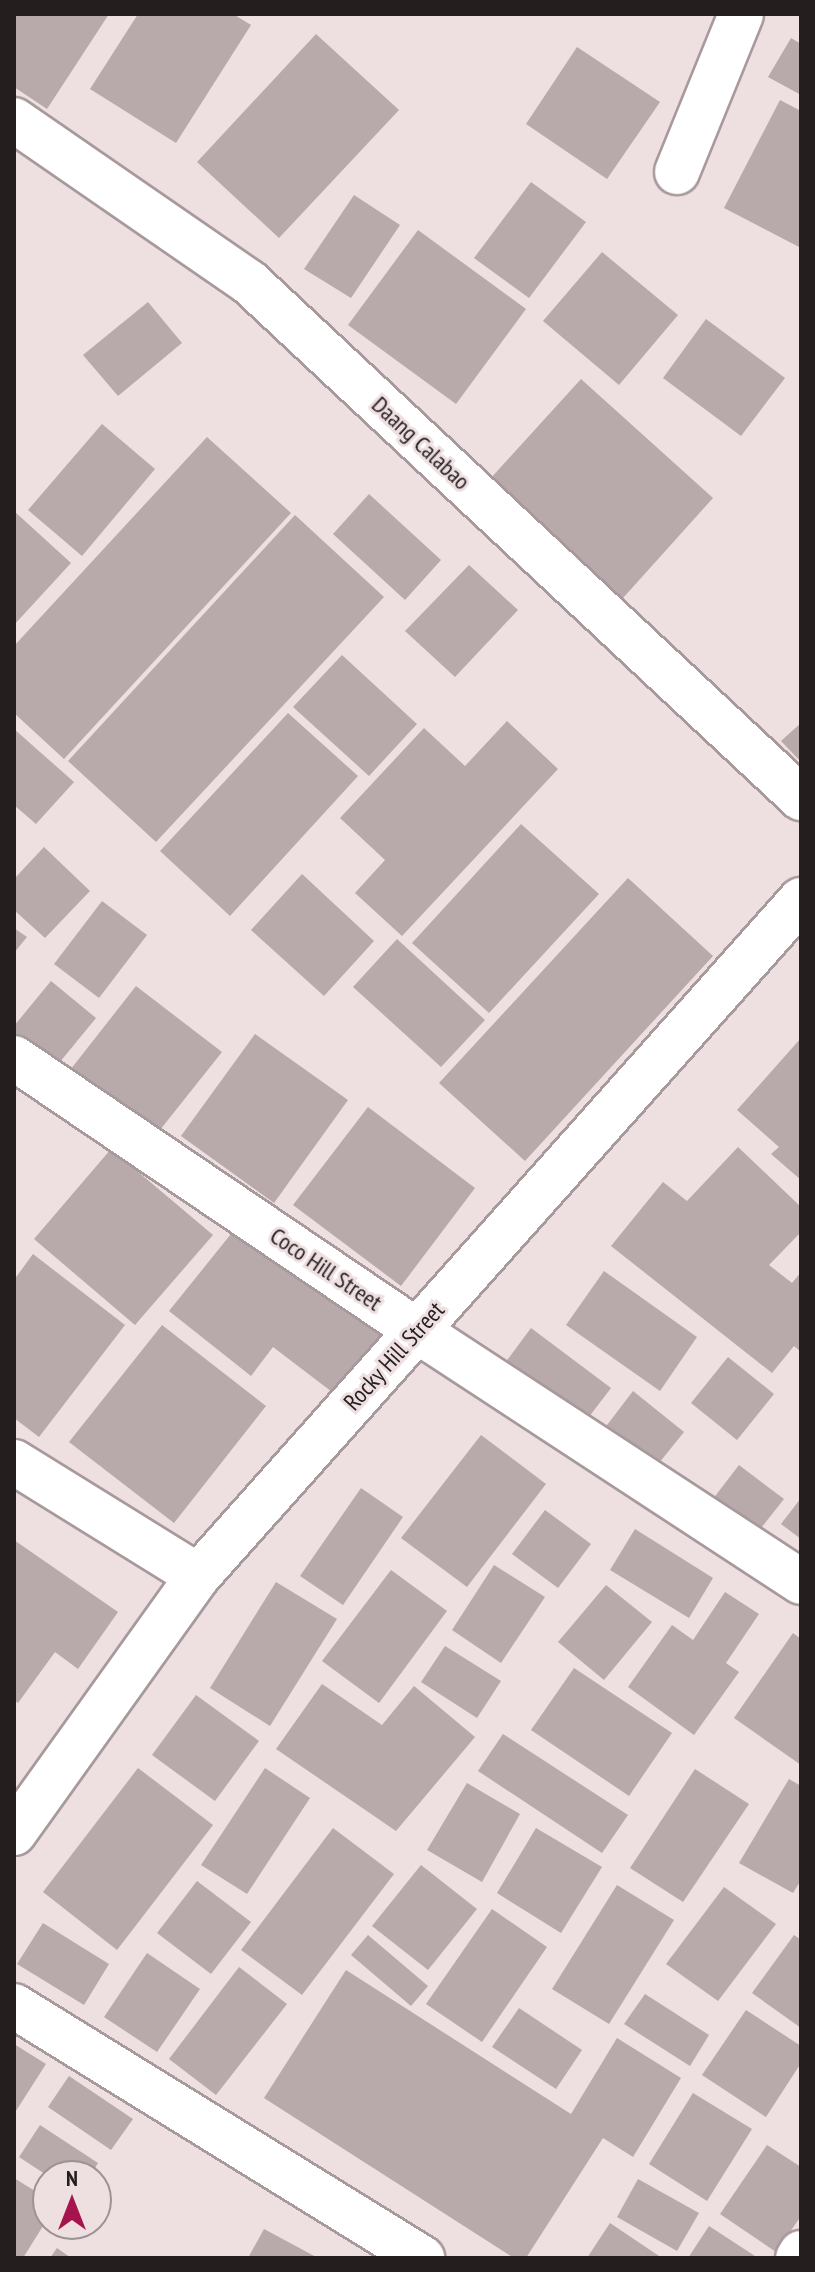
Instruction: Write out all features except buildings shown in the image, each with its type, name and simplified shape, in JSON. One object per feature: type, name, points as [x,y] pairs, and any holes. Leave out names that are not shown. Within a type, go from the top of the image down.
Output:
[{"type":"street","points":[[677,172],[741,14]]},
{"type":"street","name":"Daang Calabao","points":[[14,120],[249,282],[801,798]]},
{"type":"street","name":"Rocky Hill Street","points":[[14,1833],[198,1576],[801,900]]},
{"type":"street","name":"Coco Hill Street","points":[[14,1058],[416,1330],[801,1582]]},
{"type":"street","points":[[14,1462],[198,1576]]},
{"type":"street","points":[[14,2006],[422,2258]]},
{"type":"street","points":[[798,2258],[801,2253]]}]
